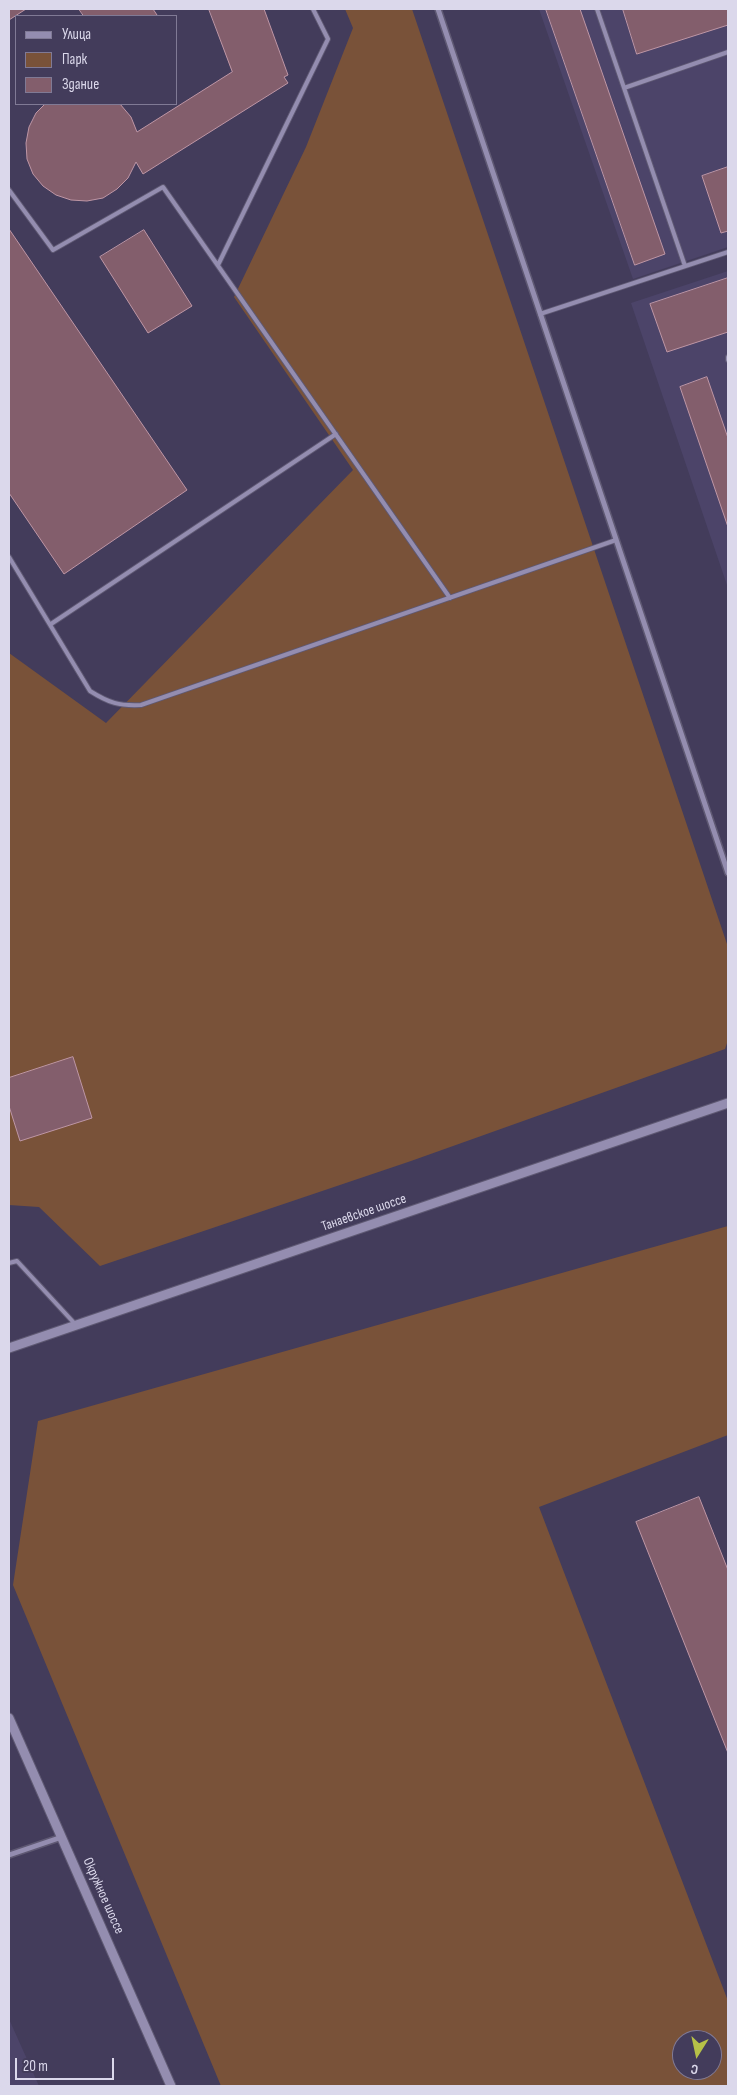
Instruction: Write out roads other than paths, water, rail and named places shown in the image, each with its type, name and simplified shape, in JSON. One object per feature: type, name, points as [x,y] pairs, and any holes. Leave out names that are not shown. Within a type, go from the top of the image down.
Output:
[{"type":"street","points":[[438,9],[728,872]]},
{"type":"street","name":"Танаевское шоссе","points":[[9,1348],[728,1103]]},
{"type":"street","name":"Окружное шоссе","points":[[9,1718],[171,2086]]},
{"type":"street","points":[[9,1854],[62,1837]]},
{"type":"lane","points":[[218,264],[328,39],[313,9]]},
{"type":"lane","points":[[597,9],[685,266]]},
{"type":"lane","points":[[624,88],[728,52]]},
{"type":"lane","points":[[9,190],[53,250],[164,187],[450,598]]},
{"type":"lane","points":[[540,314],[728,252]]},
{"type":"lane","points":[[51,624],[336,434]]},
{"type":"lane","points":[[9,557],[90,691],[104,700],[122,706],[142,705],[616,540]]},
{"type":"lane","points":[[9,1262],[17,1261],[76,1325]]}]
